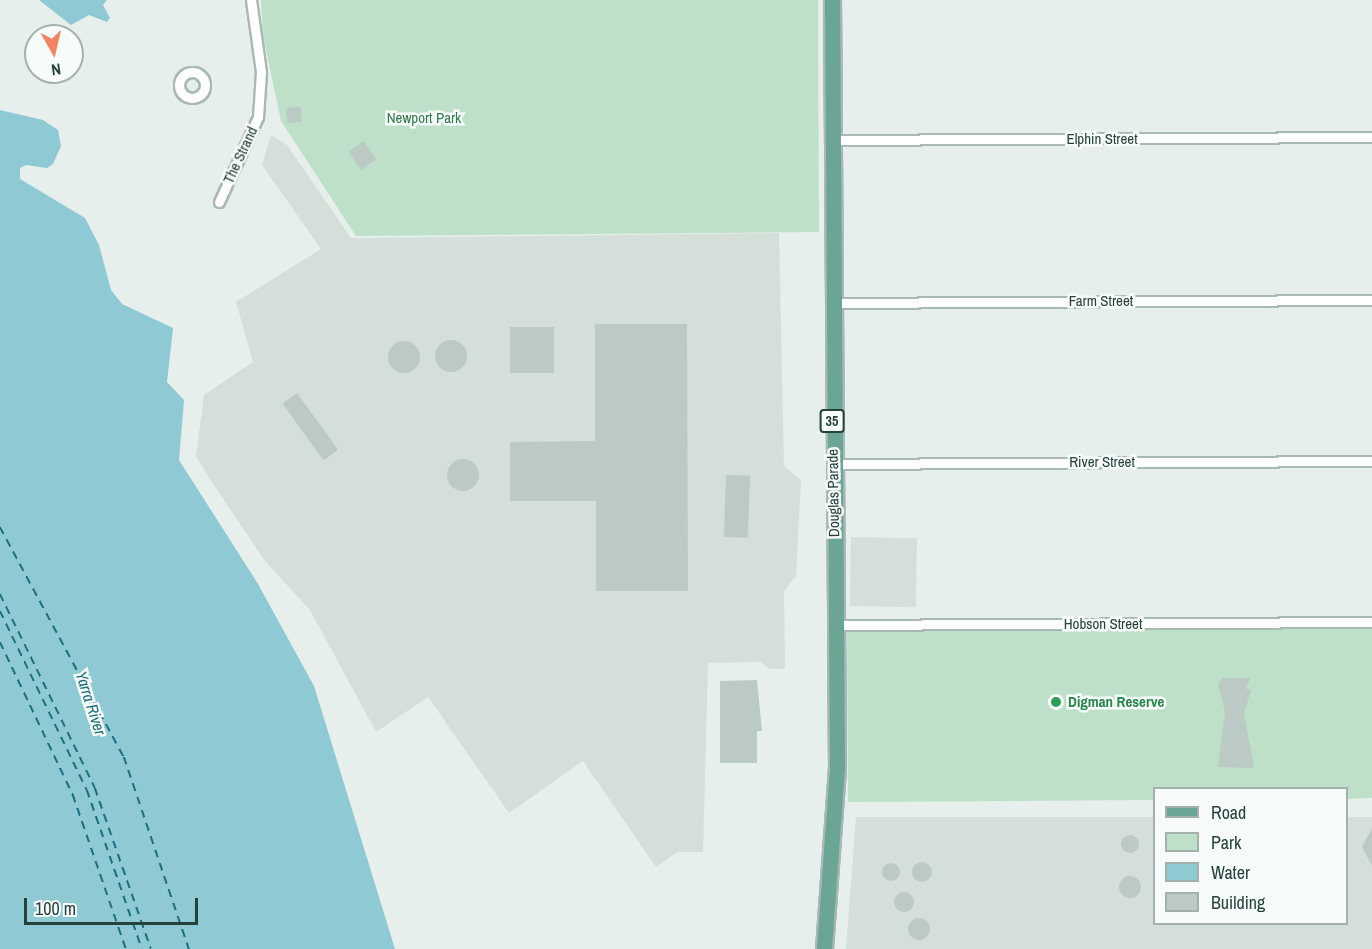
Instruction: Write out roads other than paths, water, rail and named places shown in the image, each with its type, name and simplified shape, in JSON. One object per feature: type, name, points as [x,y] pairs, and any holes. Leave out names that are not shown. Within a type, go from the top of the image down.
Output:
[{"type":"main road","name":"Douglas Parade","points":[[824,949],[837,768],[832,464],[832,0]]},
{"type":"street","name":"The Strand","points":[[219,202],[258,117],[261,72],[250,0]]},
{"type":"street","name":"Elphin Street","points":[[832,140],[1372,137]]},
{"type":"street","name":"Farm Street","points":[[831,303],[1372,300]]},
{"type":"street","name":"River Street","points":[[832,464],[1372,461]]},
{"type":"street","name":"Hobson Street","points":[[834,625],[1372,622]]},
{"type":"water","points":[[39,0],[107,0],[103,5],[110,18],[107,22],[89,15],[70,24]]},
{"type":"water","name":"Yarra River","points":[[0,110],[43,120],[58,130],[61,146],[53,164],[47,168],[26,165],[20,168],[20,179],[85,218],[99,245],[111,290],[122,304],[173,328],[167,382],[184,400],[179,460],[258,584],[314,686],[395,949],[0,949]]},
{"type":"place","name":"Digman Reserve","points":[[1056,702]]},
{"type":"park label","name":"Newport Park","points":[[424,118]]}]
